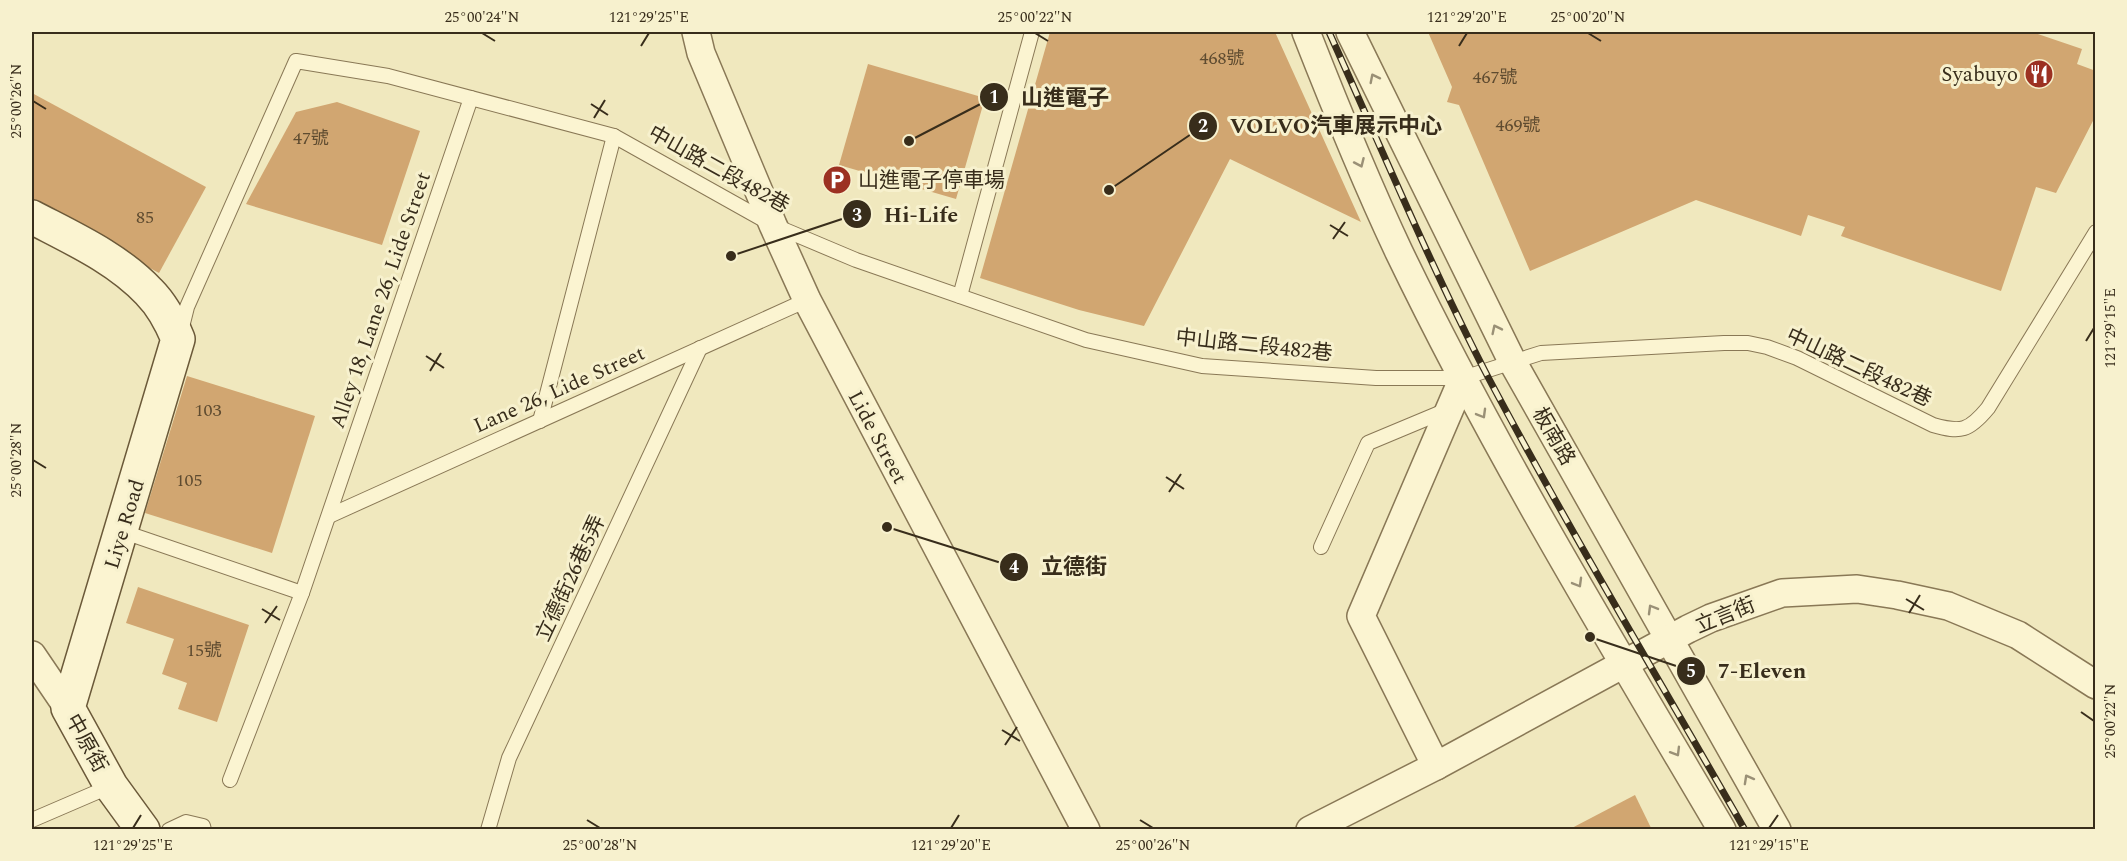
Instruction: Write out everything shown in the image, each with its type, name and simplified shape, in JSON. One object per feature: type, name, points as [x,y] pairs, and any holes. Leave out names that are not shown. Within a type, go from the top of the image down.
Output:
[{"type":"street","name":"Lide Street","points":[[696,32],[701,53],[807,300],[1086,830]]},
{"type":"street","points":[[1306,32],[1338,113],[1399,251],[1463,378],[1624,664],[1722,830]]},
{"type":"street","name":"板南路","points":[[1350,32],[1512,361],[1777,830]]},
{"type":"street","points":[[32,217],[121,268],[149,292],[168,316],[178,339]]},
{"type":"street","name":"Liye Road","points":[[68,708],[178,339]]},
{"type":"street","points":[[1436,766],[1361,616],[1463,378]]},
{"type":"street","name":"立言街","points":[[1310,830],[1436,766],[1711,618],[1782,593],[1857,589],[1897,594],[1948,606],[2018,635],[2096,685]]},
{"type":"street","name":"中原街","points":[[32,655],[68,708],[111,786],[143,830]]},
{"type":"lane","points":[[960,296],[1032,32]]},
{"type":"lane","name":"中山路二段482巷","points":[[296,61],[387,76],[614,136],[773,225],[856,260],[1086,340],[1202,366],[1376,378],[1463,378],[1541,353],[1724,343],[1748,344],[1767,347],[1797,358],[1933,425],[1952,430],[1966,428],[1977,422],[1988,408],[2096,232]]},
{"type":"lane","name":"Liye Road","points":[[178,339],[187,307],[296,61]]},
{"type":"lane","name":"Alley 18, Lane 26, Lide Street","points":[[230,780],[302,593],[471,98]]},
{"type":"lane","points":[[540,421],[614,136]]},
{"type":"lane","name":"Lane 26, Lide Street","points":[[329,516],[807,300]]},
{"type":"lane","name":"立德街26巷5弄","points":[[488,830],[509,758],[700,348]]},
{"type":"lane","points":[[1321,546],[1368,443],[1449,409]]},
{"type":"lane","points":[[122,531],[302,593]]},
{"type":"lane","points":[[32,820],[111,786]]},
{"type":"lane","points":[[170,830],[186,822],[203,826],[204,830]]},
{"type":"building","points":[[1050,32],[1275,32],[1361,222],[1230,159],[1144,326],[1079,310],[980,278]]},
{"type":"building","points":[[1428,32],[2032,32],[2082,49],[2077,64],[2096,71],[2096,115],[2056,193],[2036,187],[2001,291],[1841,236],[1845,227],[1808,215],[1801,236],[1696,200],[1530,271],[1459,105],[1447,102],[1452,87]]},
{"type":"building","points":[[868,64],[985,98],[956,199],[839,165]]},
{"type":"building","points":[[32,93],[206,187],[159,273],[32,204]]},
{"type":"building","points":[[337,102],[420,131],[382,245],[246,204],[296,112]]},
{"type":"building","points":[[187,376],[315,416],[272,553],[145,513]]},
{"type":"building","points":[[138,587],[249,625],[217,722],[178,709],[187,683],[162,674],[174,639],[126,623]]},
{"type":"building","points":[[1635,795],[1652,830],[1568,830]]},
{"type":"railway","points":[[1329,32],[1426,249],[1488,377],[1582,548],[1745,830]]},
{"type":"place","name":"Syabuyo","points":[[2039,74]]},
{"type":"place","name":"山進電子","points":[[909,141]]},
{"type":"place","name":"山進電子停車場","points":[[837,180]]},
{"type":"place","name":"VOLVO汽車展示中心","points":[[1109,190]]},
{"type":"place","name":"Hi-Life","points":[[731,256]]},
{"type":"place","name":"立德街","points":[[887,527]]},
{"type":"place","name":"7-Eleven","points":[[1590,637]]}]
